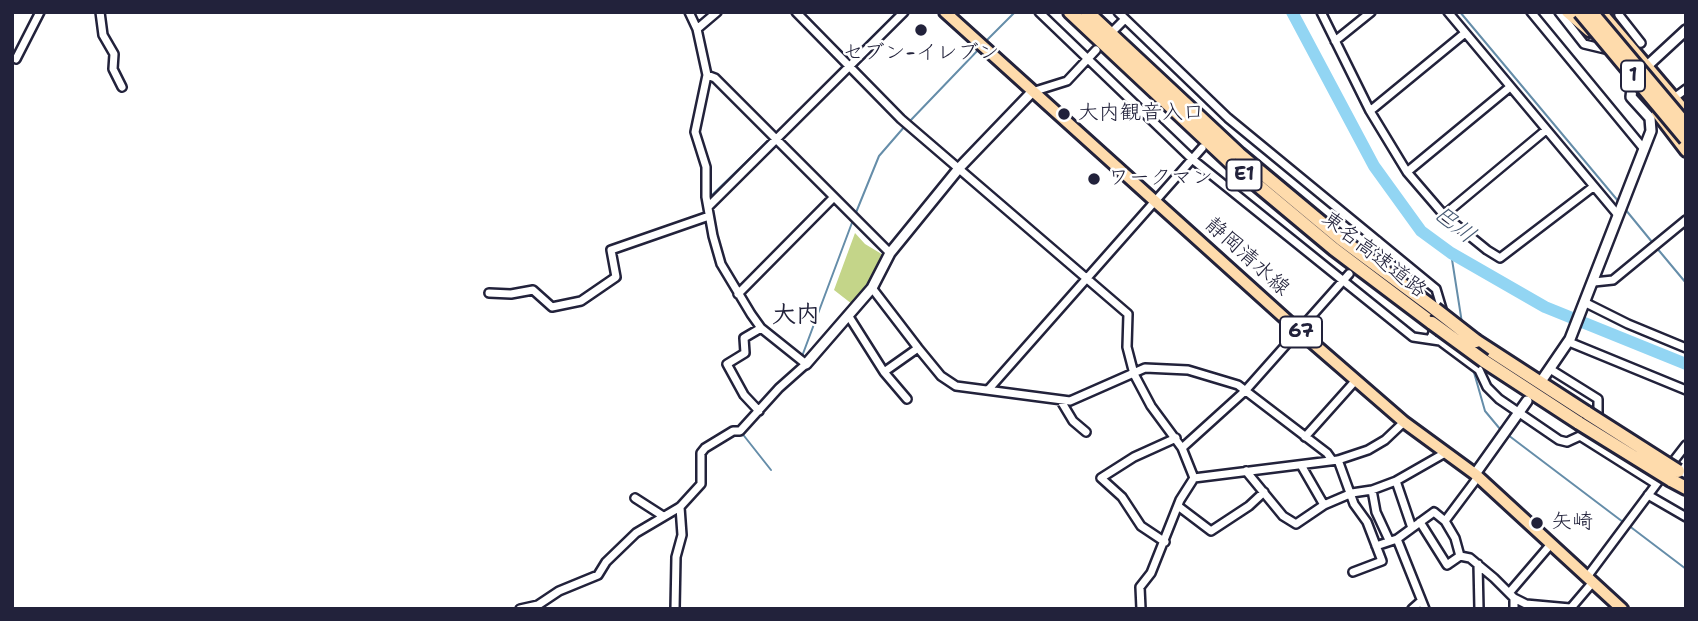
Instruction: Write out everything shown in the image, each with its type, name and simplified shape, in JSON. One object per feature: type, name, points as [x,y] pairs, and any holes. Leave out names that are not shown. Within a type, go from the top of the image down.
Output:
[{"type":"highway","name":"東名高速道路","points":[[1070,12],[1157,97],[1261,189],[1432,323],[1481,365],[1582,424],[1678,475],[1686,488]]},
{"type":"highway","name":"東名高速道路","points":[[1087,12],[1239,154],[1341,239],[1582,424]]},
{"type":"highway","points":[[1573,12],[1582,18]]},
{"type":"highway","name":"1","points":[[1591,12],[1686,125]]},
{"type":"highway","name":"1","points":[[1582,18],[1686,139]]},
{"type":"main road","name":"静岡清水線","points":[[945,12],[1299,331],[1404,422],[1477,476],[1622,609]]},
{"type":"main road","points":[[1567,12],[1582,18],[1605,49],[1633,79],[1686,151]]},
{"type":"main road","name":"1","points":[[1601,12],[1685,112]]},
{"type":"street","points":[[16,59],[40,12]]},
{"type":"street","points":[[100,12],[103,35],[114,54],[113,69],[122,87]]},
{"type":"street","points":[[690,12],[697,29],[707,75],[695,132],[706,167],[709,216],[721,264],[761,328],[806,364]]},
{"type":"street","points":[[697,29],[717,12]]},
{"type":"street","points":[[796,12],[911,129],[960,167],[1128,314],[1127,347],[1134,374],[1151,406],[1182,448],[1194,478]]},
{"type":"street","points":[[708,207],[904,12]]},
{"type":"street","points":[[1039,12],[1192,159],[1342,282],[1413,337],[1432,338],[1481,365],[1491,392],[1559,440],[1567,442],[1582,424],[1598,413],[1598,399],[1547,373],[1569,341],[1644,149],[1651,123],[1631,97],[1633,79],[1686,30]]},
{"type":"street","points":[[1118,12],[1228,118],[1440,295],[1442,309],[1432,338]]},
{"type":"street","points":[[1321,12],[1370,111],[1407,172],[1444,215],[1500,258],[1593,187]]},
{"type":"street","points":[[1335,41],[1371,12]]},
{"type":"street","points":[[1448,12],[1618,215]]},
{"type":"street","points":[[1531,12],[1644,149]]},
{"type":"street","points":[[1559,12],[1584,44],[1605,49]]},
{"type":"street","points":[[1620,13],[1641,43]]},
{"type":"street","points":[[1115,29],[1125,19]]},
{"type":"street","points":[[1370,111],[1465,33]]},
{"type":"street","points":[[520,609],[538,605],[559,591],[598,575],[606,562],[636,533],[680,507],[701,484],[701,453],[705,448],[733,431],[740,430],[806,364],[872,288],[890,253],[960,167],[1032,92],[1067,81],[1096,50]]},
{"type":"street","points":[[707,75],[715,78],[890,253]]},
{"type":"street","points":[[1407,172],[1510,87]]},
{"type":"street","points":[[1674,99],[1686,89]]},
{"type":"street","points":[[1222,125],[1228,118]]},
{"type":"street","points":[[1444,215],[1546,130]]},
{"type":"street","points":[[988,390],[1202,148]]},
{"type":"street","points":[[738,294],[833,198]]},
{"type":"street","points":[[489,293],[511,294],[533,290],[552,307],[581,301],[616,277],[611,250],[709,216]]},
{"type":"street","points":[[1594,282],[1613,280],[1686,220]]},
{"type":"street","points":[[1370,250],[1378,241]]},
{"type":"street","points":[[1182,448],[1245,391],[1349,274]]},
{"type":"street","points":[[872,288],[941,376],[956,386],[1061,401],[1077,399],[1145,368],[1177,369],[1238,385],[1335,460],[1382,561],[1353,572]]},
{"type":"street","points":[[1585,304],[1686,348]]},
{"type":"street","points":[[848,315],[884,372],[907,399]]},
{"type":"street","points":[[759,411],[744,395],[727,365],[746,353],[744,338],[761,328]]},
{"type":"street","points":[[1569,341],[1686,390]]},
{"type":"street","points":[[884,372],[918,348]]},
{"type":"street","points":[[1305,437],[1356,380]]},
{"type":"street","points":[[1061,401],[1073,421],[1086,432]]},
{"type":"street","points":[[1445,521],[1527,401]]},
{"type":"street","points":[[1194,478],[1335,460],[1368,450],[1385,440],[1404,422]]},
{"type":"street","points":[[1582,424],[1656,484]]},
{"type":"street","points":[[1165,542],[1141,526],[1122,497],[1101,478],[1134,457],[1176,438]]},
{"type":"street","points":[[1460,556],[1478,564],[1511,596],[1526,604],[1570,608],[1685,446]]},
{"type":"street","points":[[1246,471],[1283,516],[1296,524],[1324,505],[1352,493],[1372,490],[1396,481],[1445,453]]},
{"type":"street","points":[[1301,465],[1324,505]]},
{"type":"street","points":[[1141,609],[1140,587],[1151,573],[1178,506],[1194,478]]},
{"type":"street","points":[[1396,481],[1412,528]]},
{"type":"street","points":[[1372,490],[1376,512],[1393,540],[1423,605],[1412,609]]},
{"type":"street","points":[[1178,506],[1210,531],[1250,506],[1264,492]]},
{"type":"street","points":[[1648,495],[1686,517]]},
{"type":"street","points":[[635,498],[663,516]]},
{"type":"street","points":[[675,609],[676,556],[682,535],[680,507]]},
{"type":"street","points":[[1376,546],[1393,540],[1434,512],[1445,521],[1455,538],[1460,556]]},
{"type":"street","points":[[1420,522],[1447,565],[1460,556]]},
{"type":"street","points":[[1511,596],[1551,544]]},
{"type":"street","points":[[1478,564],[1479,609]]},
{"type":"street","points":[[1511,596],[1514,609]]},
{"type":"green space","points":[[855,233],[865,244],[885,256],[870,286],[852,304],[834,290]]},
{"type":"waterway","points":[[848,61],[897,12]]},
{"type":"waterway","points":[[986,41],[1015,12]]},
{"type":"waterway","name":"巴川","points":[[1292,12],[1374,166],[1421,231],[1451,253],[1545,307],[1686,364]]},
{"type":"waterway","points":[[1460,12],[1619,202]]},
{"type":"waterway","points":[[909,122],[980,48]]},
{"type":"waterway","points":[[776,133],[844,65]]},
{"type":"waterway","points":[[855,215],[879,156],[905,126]]},
{"type":"waterway","points":[[710,197],[772,137]]},
{"type":"waterway","points":[[1625,209],[1652,242]]},
{"type":"waterway","points":[[801,359],[853,220]]},
{"type":"waterway","points":[[1656,247],[1686,283]]},
{"type":"waterway","points":[[1451,253],[1462,323]]},
{"type":"waterway","points":[[759,405],[799,364]]},
{"type":"waterway","points":[[1473,369],[1485,411],[1500,429]]},
{"type":"waterway","points":[[741,432],[771,470]]},
{"type":"waterway","points":[[1508,435],[1623,522]]},
{"type":"waterway","points":[[704,457],[711,448]]},
{"type":"waterway","points":[[704,463],[704,484]]},
{"type":"waterway","points":[[1628,525],[1686,569]]},
{"type":"place","name":"セブン-イレブン","points":[[921,30]]},
{"type":"place","name":"大内観音入口","points":[[1064,114]]},
{"type":"place","name":"ワークマン","points":[[1094,179]]},
{"type":"place","name":"矢崎","points":[[1537,523]]},
{"type":"district","name":"大内","points":[[796,316]]}]
